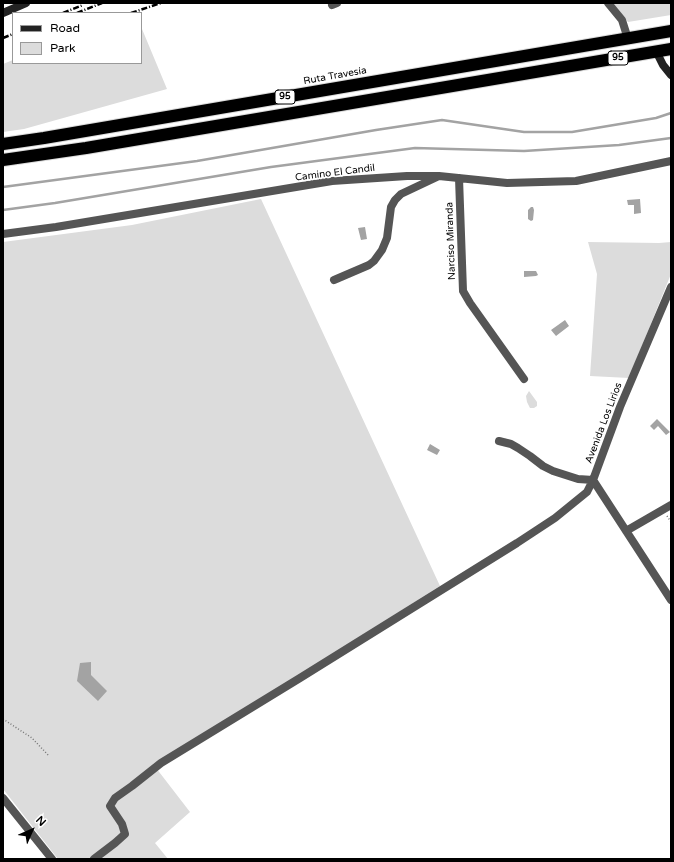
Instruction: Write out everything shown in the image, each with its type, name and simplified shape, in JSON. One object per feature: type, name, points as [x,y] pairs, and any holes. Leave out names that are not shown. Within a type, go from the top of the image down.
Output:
[{"type":"highway","name":"Ruta Travesía","points":[[3,144],[671,31]]},
{"type":"highway","name":"95","points":[[3,160],[671,49]]},
{"type":"street","points":[[3,12],[26,3]]},
{"type":"street","points":[[608,3],[622,20],[628,39]]},
{"type":"street","points":[[656,51],[663,65],[671,75]]},
{"type":"street","name":"Camino El Candil","points":[[3,234],[56,227],[332,182],[383,177],[439,176],[507,183],[576,181],[671,161]]},
{"type":"street","points":[[334,280],[369,265],[374,261],[382,250],[387,238],[391,207],[395,200],[401,194],[439,176]]},
{"type":"street","name":"Narciso Miranda","points":[[459,178],[463,291],[524,379]]},
{"type":"street","name":"Avenida Los Lirios","points":[[671,287],[620,407],[593,480],[671,600]]},
{"type":"street","points":[[94,859],[125,834],[122,824],[110,806],[115,798],[161,763],[294,682],[556,518],[587,492],[593,480],[578,479],[543,466],[511,444],[499,441]]},
{"type":"street","points":[[626,531],[671,505]]},
{"type":"street","points":[[3,798],[52,859]]},
{"type":"path","points":[[667,516],[671,522]]},
{"type":"path","points":[[3,719],[32,738],[49,756]]},
{"type":"green space","points":[[612,3],[671,3],[671,15],[628,22]]},
{"type":"green space","points":[[142,29],[167,89],[24,129],[3,132],[3,64],[12,60],[12,64],[142,64]]},
{"type":"green space","points":[[261,199],[440,586],[240,712],[153,764],[190,812],[155,843],[168,859],[58,859],[3,789],[3,242],[132,225]]},
{"type":"green space","points":[[588,242],[671,242],[671,274],[629,378],[590,376],[597,274]]},
{"type":"green space","points":[[529,391],[537,402],[537,406],[534,408],[530,408],[527,402],[526,396]]},
{"type":"shaded area","points":[[640,199],[641,213],[634,214],[634,205],[628,205],[627,200]]},
{"type":"shaded area","points":[[533,207],[534,210],[533,220],[531,221],[528,219],[528,210]]},
{"type":"shaded area","points":[[365,227],[367,239],[361,240],[358,228]]},
{"type":"shaded area","points":[[524,271],[536,271],[538,275],[524,277]]},
{"type":"shaded area","points":[[565,320],[569,326],[556,336],[551,330]]},
{"type":"shaded area","points":[[657,419],[670,432],[666,435],[658,426],[654,430],[650,426]]},
{"type":"shaded area","points":[[430,444],[440,450],[437,455],[427,450]]},
{"type":"shaded area","points":[[91,662],[91,675],[107,691],[98,701],[77,681],[80,663]]},
{"type":"waterway","points":[[3,187],[197,161],[442,120],[524,132],[572,132],[656,118],[671,113]]},
{"type":"waterway","points":[[3,210],[55,203],[271,167],[415,148],[524,151],[619,145],[671,138]]},
{"type":"railway","points":[[80,12],[102,3]]},
{"type":"railway","points":[[134,12],[161,3]]},
{"type":"railway","points":[[66,12],[83,5]]},
{"type":"railway","points":[[3,38],[12,34]]}]
